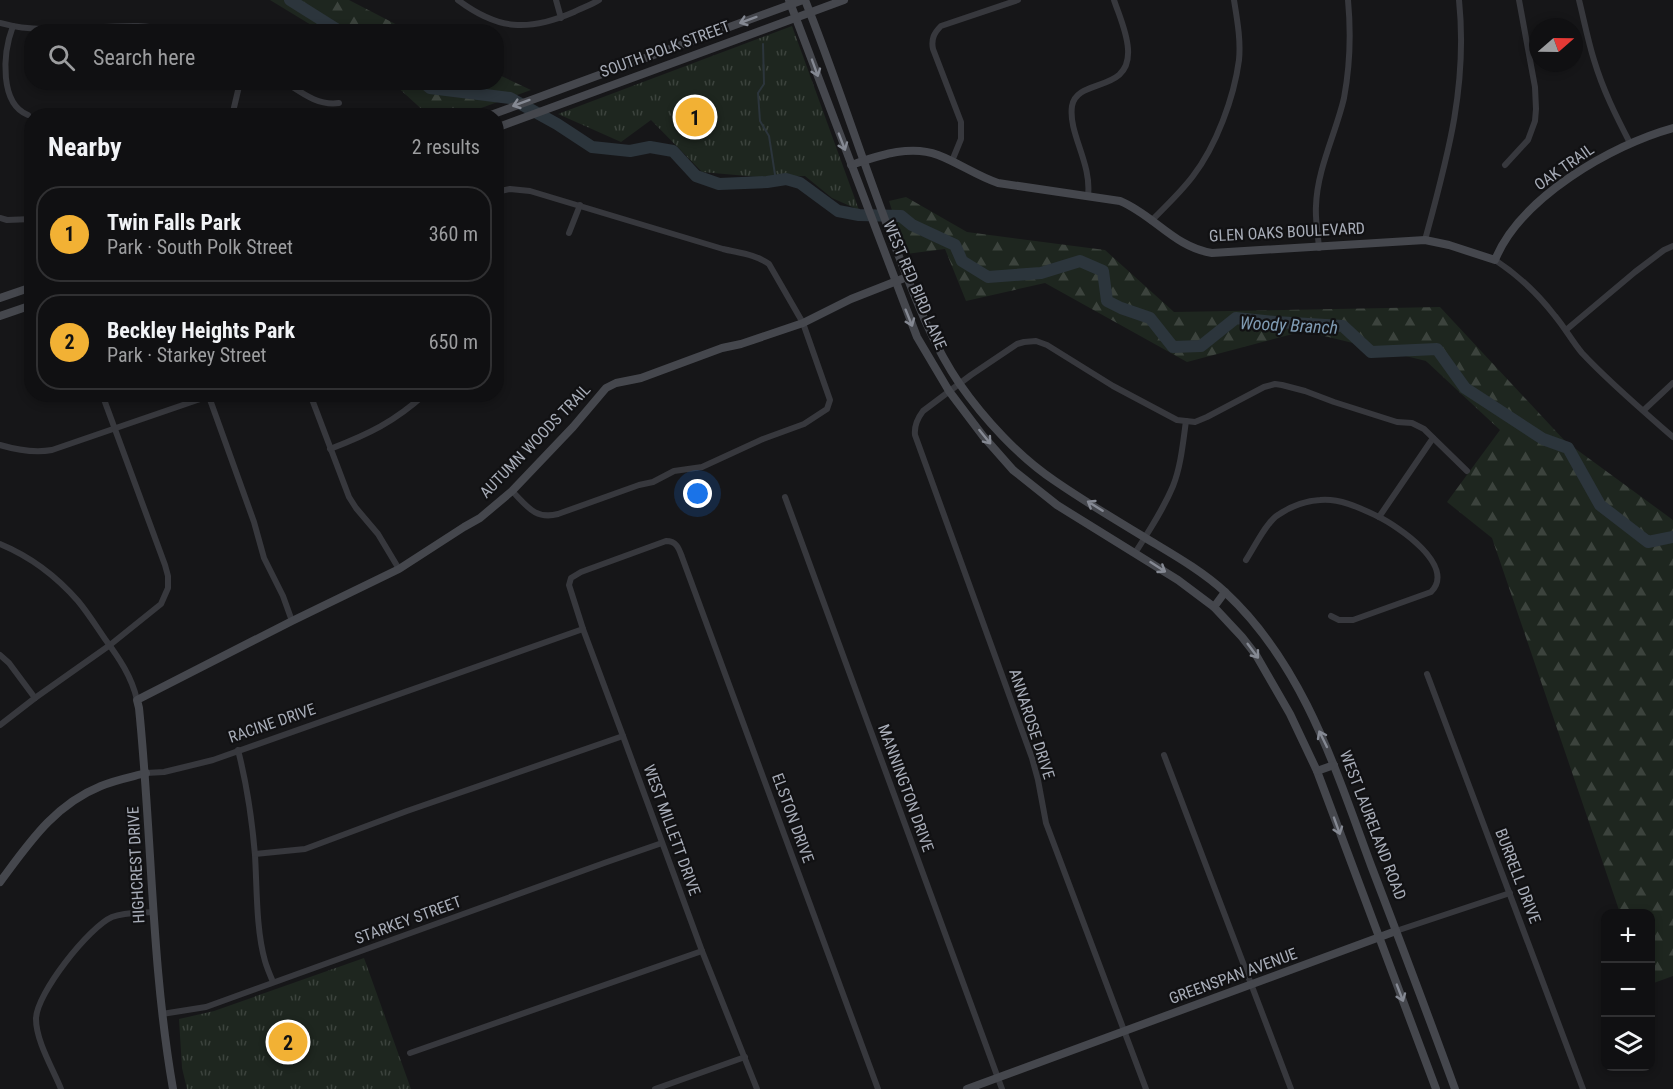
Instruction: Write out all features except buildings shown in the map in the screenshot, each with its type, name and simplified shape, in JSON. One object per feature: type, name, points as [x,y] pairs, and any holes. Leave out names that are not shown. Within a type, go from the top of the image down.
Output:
[{"type":"main road","name":"SOUTH POLK STREET","points":[[504,110],[790,2],[804,0]]},
{"type":"main road","name":"WEST RED BIRD LANE","points":[[804,0],[875,194],[930,334],[960,384],[995,428],[1053,480],[1186,562],[1225,592]]},
{"type":"main road","name":"SOUTH POLK STREET","points":[[504,125],[844,0]]},
{"type":"main road","name":"WEST RED BIRD LANE","points":[[790,2],[917,336],[949,391],[983,436],[1013,470],[1057,505],[1178,580],[1214,607]]},
{"type":"main road","name":"OAK TRAIL","points":[[1495,260],[1513,228],[1540,200],[1561,184],[1630,143],[1673,128]]},
{"type":"main road","name":"GLEN OAKS BOULEVARD","points":[[851,165],[895,152],[911,151],[934,154],[978,176],[998,183],[1120,201],[1138,209],[1185,245],[1212,253],[1425,240],[1495,260]]},
{"type":"main road","name":"AUTUMN WOODS TRAIL","points":[[137,700],[399,569],[480,518],[512,491],[573,427],[606,388],[803,323],[851,299],[907,277]]},
{"type":"main road","points":[[0,298],[24,289]]},
{"type":"main road","points":[[0,316],[24,308]]},
{"type":"main road","points":[[1214,607],[1225,592]]},
{"type":"main road","name":"WEST LAURELAND ROAD","points":[[1225,592],[1257,626],[1282,661],[1307,706],[1334,765],[1455,1089]]},
{"type":"main road","name":"WEST LAURELAND ROAD","points":[[1214,607],[1256,655],[1294,722],[1317,771],[1436,1089]]},
{"type":"main road","name":"HIGHCREST DRIVE","points":[[137,700],[140,708],[146,773],[162,1014],[173,1089]]},
{"type":"main road","points":[[1317,771],[1334,765]]},
{"type":"main road","name":"RACINE DRIVE","points":[[0,882],[43,825],[71,802],[101,786],[146,773]]},
{"type":"main road","name":"GREENSPAN AVENUE","points":[[967,1089],[1396,932]]},
{"type":"street","points":[[458,0],[485,17],[514,26],[533,25],[561,18],[599,0]]},
{"type":"street","points":[[556,0],[561,18]]},
{"type":"street","points":[[952,162],[961,139],[961,122],[933,49],[933,36],[941,26],[1018,0]]},
{"type":"street","points":[[1088,196],[1087,169],[1074,128],[1072,106],[1082,92],[1119,75],[1126,67],[1127,41],[1114,0]]},
{"type":"street","points":[[1151,221],[1194,175],[1222,122],[1236,77],[1239,58],[1239,33],[1234,0]]},
{"type":"street","points":[[1319,248],[1316,206],[1323,167],[1345,91],[1350,31],[1348,0]]},
{"type":"street","points":[[1425,240],[1450,144],[1460,83],[1462,53],[1459,0]]},
{"type":"street","points":[[1505,165],[1528,140],[1535,121],[1535,87],[1519,0]]},
{"type":"street","points":[[1579,0],[1593,59],[1613,111],[1630,143]]},
{"type":"street","points":[[0,23],[24,27]]},
{"type":"street","points":[[13,26],[0,77],[3,94],[11,107],[24,114]]},
{"type":"street","points":[[234,108],[238,90]]},
{"type":"street","points":[[298,90],[312,99],[327,104],[339,103]]},
{"type":"street","points":[[504,190],[518,189],[580,205],[763,259],[777,276],[803,323],[830,400],[827,409],[804,424],[763,439],[702,467],[674,471],[653,482],[548,517],[535,513],[512,491]]},
{"type":"street","points":[[569,233],[580,205]]},
{"type":"street","points":[[0,218],[24,219]]},
{"type":"street","points":[[1566,330],[1626,279],[1673,246]]},
{"type":"street","name":"GLEN OAKS BOULEVARD","points":[[1495,260],[1513,272],[1531,289],[1583,353],[1608,379],[1673,437]]},
{"type":"street","name":"ANNAROSE DRIVE","points":[[1146,1089],[1046,823],[1032,758],[914,429],[923,411],[949,391],[1017,344],[1036,341],[1047,345],[1168,417],[1186,421]]},
{"type":"street","points":[[1644,410],[1673,383]]},
{"type":"street","points":[[1135,553],[1165,504],[1174,484],[1186,421],[1194,422],[1207,417],[1257,390],[1275,384],[1305,391],[1397,422],[1412,423],[1424,429],[1467,471]]},
{"type":"street","points":[[0,725],[110,645],[161,604],[168,588],[165,565],[105,402]]},
{"type":"street","points":[[0,445],[44,452],[188,402]]},
{"type":"street","points":[[211,402],[254,522],[264,558],[283,596],[292,621]]},
{"type":"street","points":[[313,402],[349,497],[384,542],[399,569]]},
{"type":"street","points":[[330,449],[381,428],[416,402]]},
{"type":"street","points":[[1379,517],[1433,438]]},
{"type":"street","name":"MANNINGTON DRIVE","points":[[784,497],[1002,1089]]},
{"type":"street","points":[[1246,560],[1275,516],[1302,502],[1321,500],[1333,500],[1352,505],[1379,517],[1418,544],[1432,559],[1437,580],[1435,587],[1425,595],[1353,620],[1339,620],[1331,616]]},
{"type":"street","name":"WEST MILLETT DRIVE","points":[[682,557],[676,544],[666,541],[581,572],[571,578],[569,585],[583,629],[702,951],[757,1089]]},
{"type":"street","name":"HIGHCREST DRIVE","points":[[0,544],[14,549],[37,564],[79,602],[128,674],[137,700]]},
{"type":"street","name":"ELSTON DRIVE","points":[[682,557],[878,1089]]},
{"type":"street","name":"RACINE DRIVE","points":[[146,773],[164,772],[213,760],[583,629]]},
{"type":"street","points":[[0,655],[9,663],[35,698]]},
{"type":"street","name":"BURRELL DRIVE","points":[[1427,674],[1583,1089]]},
{"type":"street","points":[[255,854],[305,849],[623,736]]},
{"type":"street","points":[[238,750],[247,784],[264,960],[273,982]]},
{"type":"street","points":[[1164,755],[1291,1089]]},
{"type":"street","name":"STARKEY STREET","points":[[162,1014],[206,1007],[662,843]]},
{"type":"street","name":"GREENSPAN AVENUE","points":[[1396,932],[1510,893]]},
{"type":"street","points":[[61,1089],[46,1056],[37,1027],[37,1013],[42,999],[80,944],[103,923],[120,915],[154,912]]},
{"type":"street","points":[[410,1053],[702,951]]},
{"type":"street","points":[[655,1089],[745,1057]]},
{"type":"green space","points":[[270,0],[349,0],[395,24],[309,24]]},
{"type":"green space","points":[[792,26],[859,210],[832,198],[805,176],[758,177],[702,172],[651,120],[621,142],[558,114]]},
{"type":"green space","points":[[504,77],[531,90],[481,108],[420,108],[401,90],[504,90]]},
{"type":"green space","points":[[906,197],[967,232],[1105,250],[1174,312],[1440,307],[1565,441],[1673,520],[1673,976],[1655,983],[1655,909],[1619,909],[1492,538],[1447,502],[1500,430],[1426,361],[1304,331],[1187,362],[1045,283],[966,301],[945,249],[906,254],[889,201]]},
{"type":"green space","points":[[364,958],[411,1089],[187,1089],[182,1068],[179,1019],[214,1011]]},
{"type":"waterway","name":"Woody Branch","points":[[290,0],[328,24]]},
{"type":"waterway","points":[[763,44],[764,84],[758,93],[760,121],[769,136],[776,181]]},
{"type":"waterway","name":"Woody Branch","points":[[446,90],[510,98],[592,147],[630,151],[650,147],[673,151],[696,176],[719,184],[786,179],[800,183],[838,211],[859,215],[901,216],[912,225],[955,245],[962,261],[988,277],[1041,273],[1080,261],[1103,271],[1107,301],[1150,318],[1173,347],[1201,346],[1236,318],[1343,326],[1371,352],[1437,349],[1465,388],[1543,439],[1568,448],[1600,505],[1648,542],[1673,537]]},
{"type":"place","name":"Twin Falls Park","points":[[695,117]]},
{"type":"place","name":"Beckley Heights Park","points":[[288,1042]]}]
